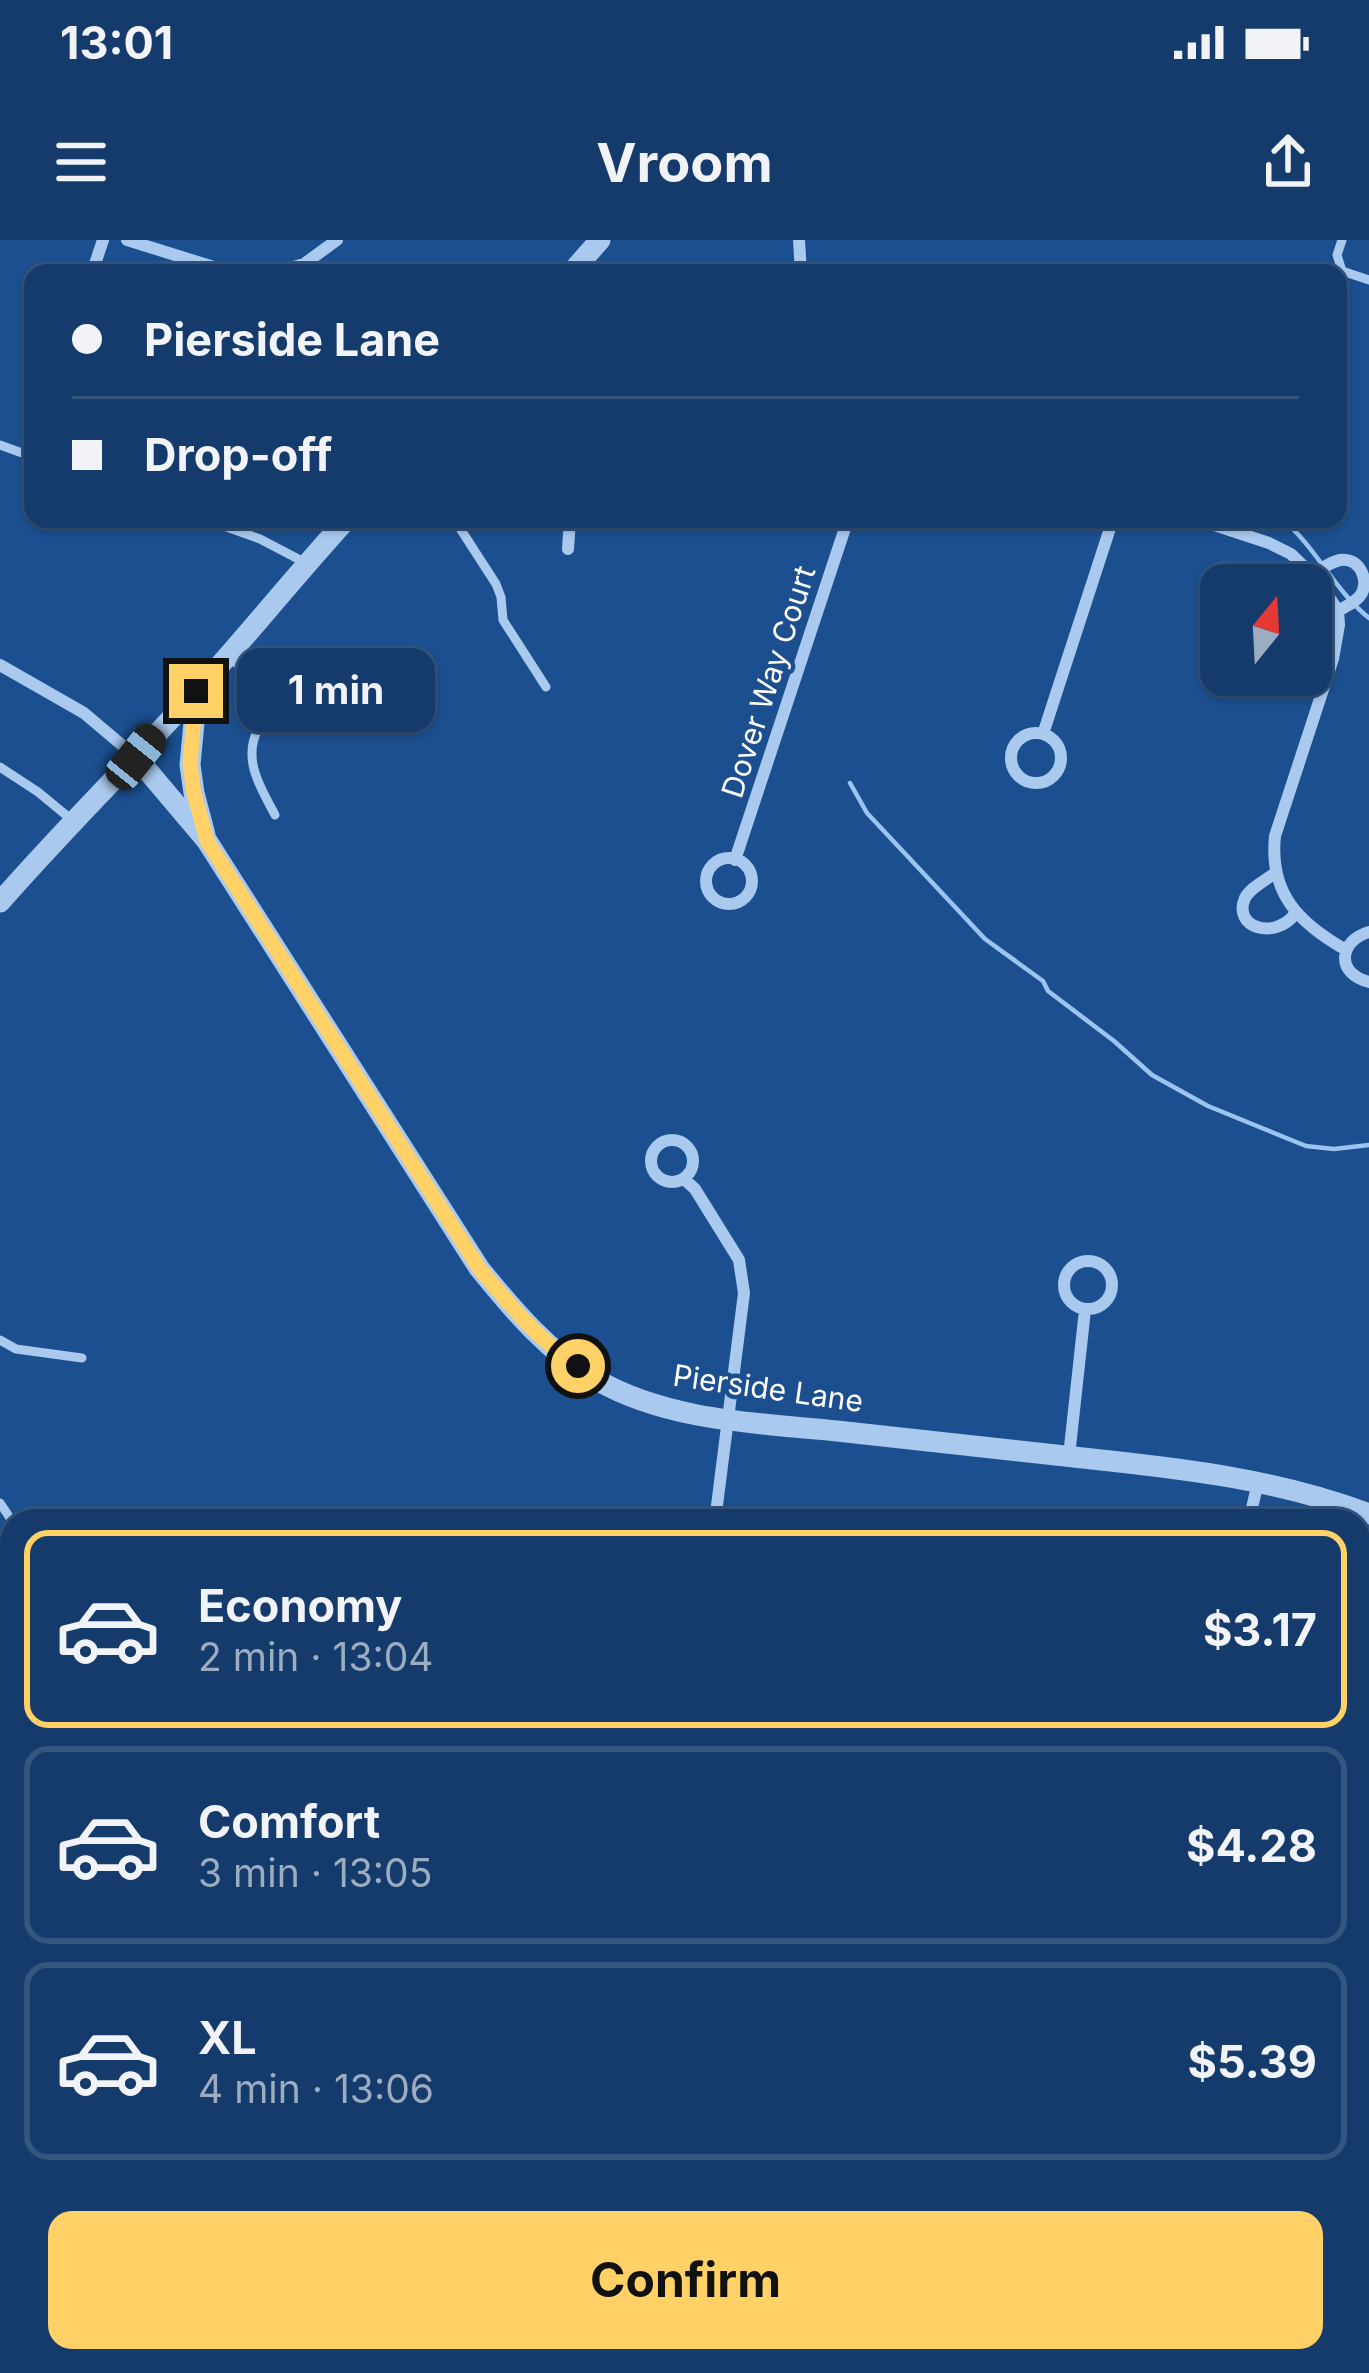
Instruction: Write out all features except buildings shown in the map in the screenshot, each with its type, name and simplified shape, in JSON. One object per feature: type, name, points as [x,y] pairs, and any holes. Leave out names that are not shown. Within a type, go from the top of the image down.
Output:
[{"type":"street","points":[[127,240],[204,264]]},
{"type":"street","points":[[304,264],[337,240]]},
{"type":"street","points":[[580,264],[600,240]]},
{"type":"street","points":[[0,902],[196,691],[339,528]]},
{"type":"street","points":[[568,549],[569,528]]},
{"type":"street","name":"Dover Way Court","points":[[735,860],[845,528]]},
{"type":"street","points":[[1042,734],[1110,528]]},
{"type":"street","points":[[1223,528],[1269,543],[1302,564]]},
{"type":"street","points":[[1332,564],[1347,560],[1360,567],[1366,579],[1362,594],[1338,611]]},
{"type":"street","points":[[1332,602],[1338,611],[1337,641],[1276,836],[1275,873],[1295,914],[1346,950]]},
{"type":"street","name":"Pierside Lane","points":[[0,665],[84,713],[136,757],[207,841],[479,1268],[518,1316],[556,1352],[598,1381],[637,1398],[728,1419],[1258,1480],[1356,1509]]},
{"type":"street","points":[[196,691],[190,765],[207,841]]},
{"type":"street","points":[[1042,734],[1059,748],[1060,766],[1050,779],[1033,784],[1018,776],[1010,754],[1024,735],[1042,734]]},
{"type":"street","points":[[1275,873],[1246,895],[1244,914],[1256,927],[1272,930],[1287,925],[1295,914]]},
{"type":"street","points":[[1369,932],[1354,938],[1345,960],[1352,975],[1369,982]]},
{"type":"street","points":[[684,1179],[739,1260],[744,1293],[717,1509]]},
{"type":"street","points":[[1094,1262],[1110,1274],[1112,1290],[1103,1304],[1085,1310],[1067,1296],[1065,1279],[1078,1264],[1094,1262]]},
{"type":"street","points":[[1069,1456],[1085,1310]]},
{"type":"street","points":[[1252,1509],[1258,1480]]},
{"type":"lane","points":[[229,528],[306,563]]},
{"type":"lane","points":[[460,528],[496,584],[502,620],[546,687]]},
{"type":"lane","points":[[227,655],[273,703],[258,730],[251,763],[275,815]]},
{"type":"lane","points":[[0,767],[72,820]]},
{"type":"lane","points":[[0,1340],[16,1349],[82,1358]]},
{"type":"waterway","points":[[1291,528],[1369,618]]},
{"type":"waterway","points":[[850,783],[867,813],[985,939],[1043,981],[1048,991],[1152,1075],[1208,1106],[1306,1146],[1369,1145]]},
{"type":"route","points":[[196,691],[190,765],[207,841],[479,1268],[518,1316],[578,1366]]}]
